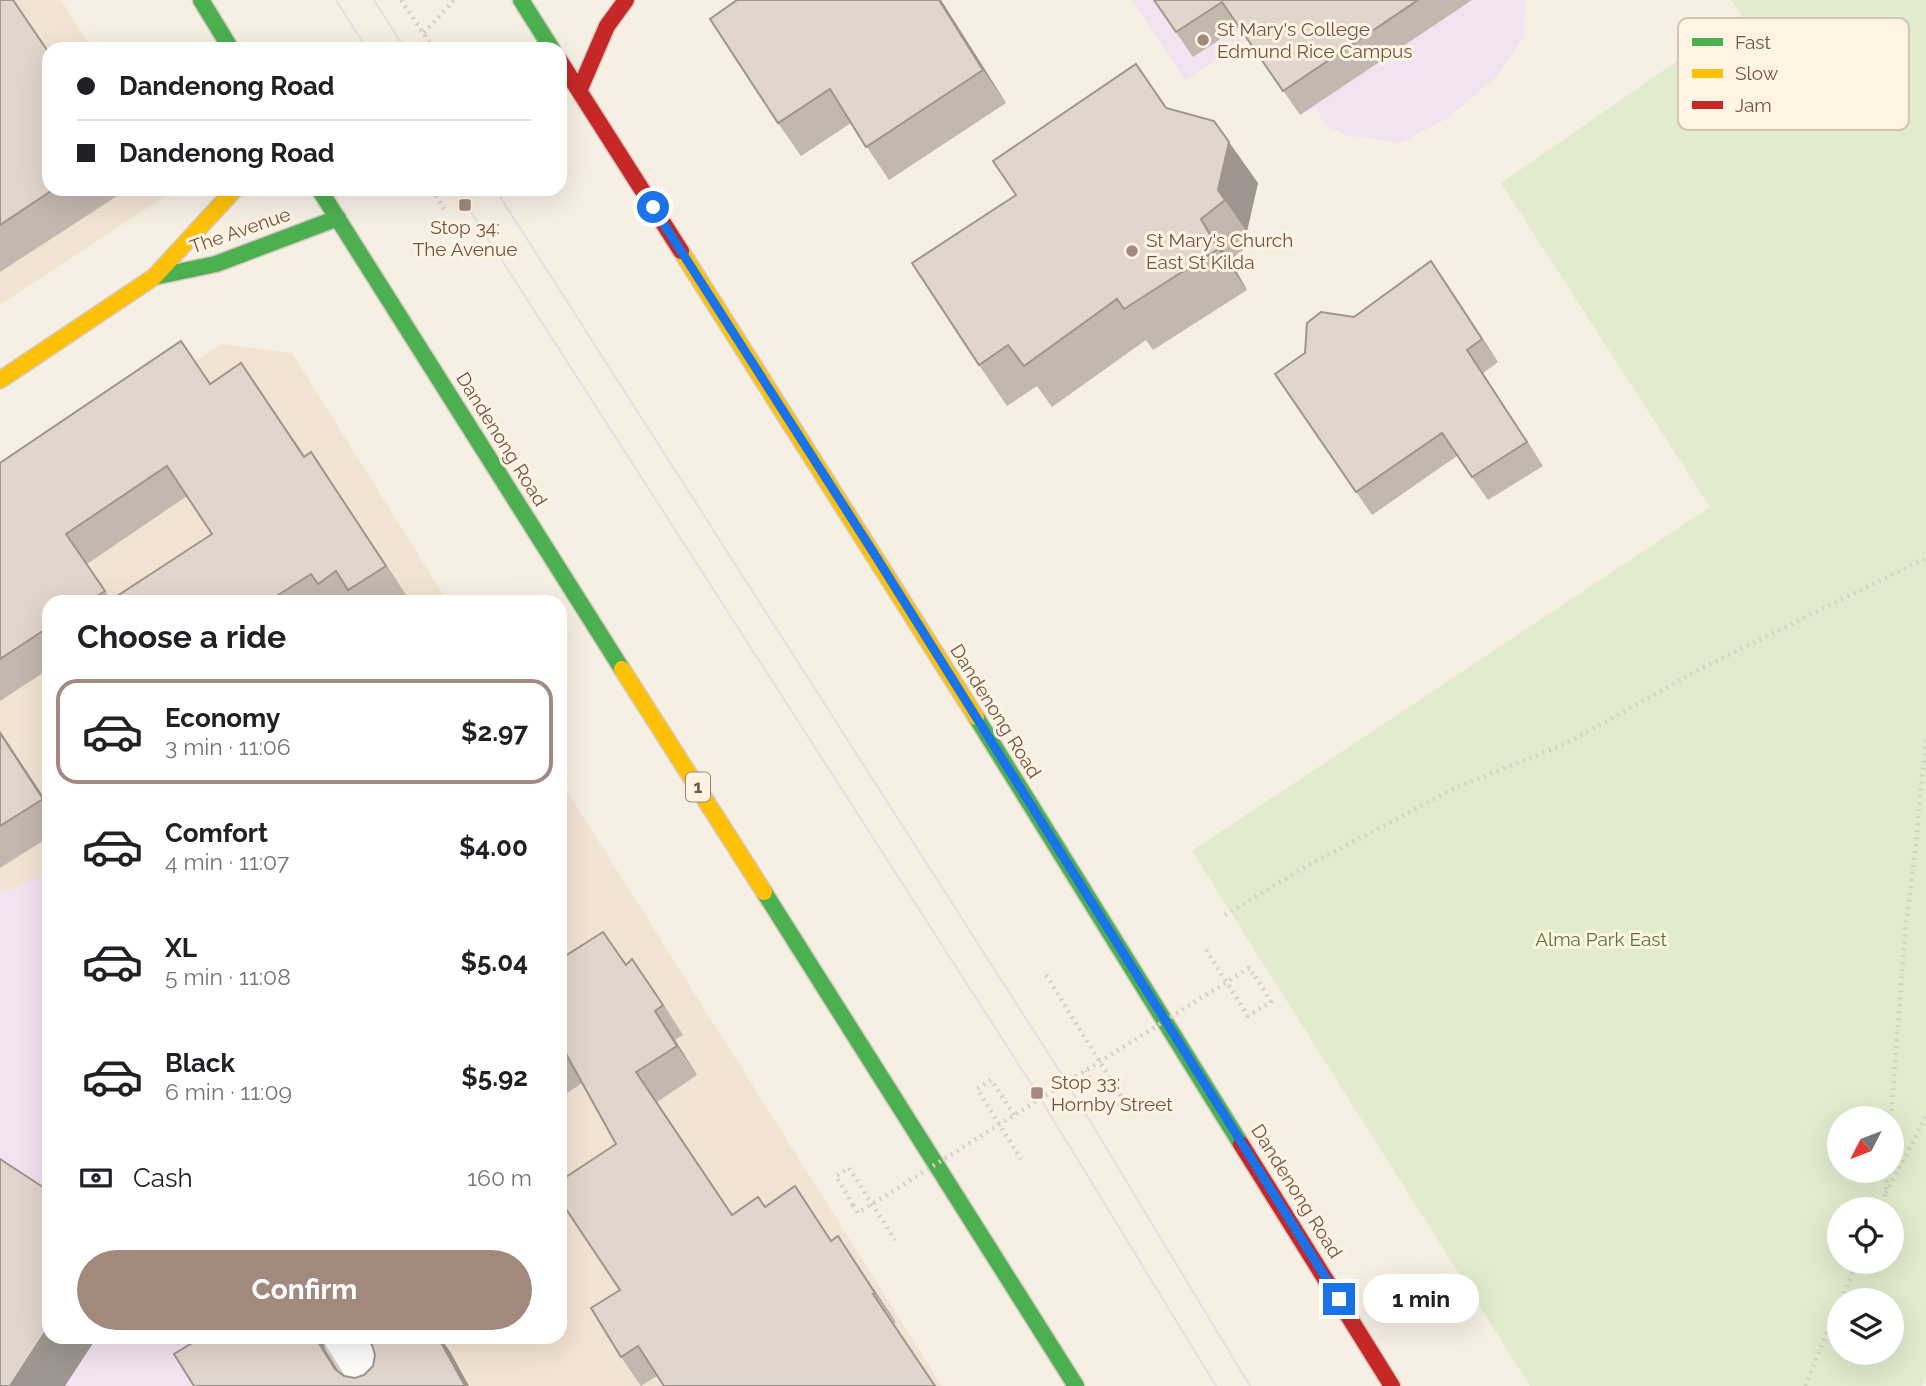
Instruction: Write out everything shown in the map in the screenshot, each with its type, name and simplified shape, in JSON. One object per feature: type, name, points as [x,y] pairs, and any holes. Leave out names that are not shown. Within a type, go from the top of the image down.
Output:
[{"type":"main road","points":[[201,0],[227,42]]},
{"type":"main road","points":[[521,0],[548,42]]},
{"type":"main road","points":[[579,91],[607,26],[626,0]]},
{"type":"main road","name":"Dandenong Road","points":[[567,72],[875,555],[1392,1386]]},
{"type":"main road","name":"The Avenue","points":[[0,380],[154,277],[229,196]]},
{"type":"main road","name":"Dandenong Road","points":[[324,196],[1064,1380]]},
{"type":"main road","name":"The Avenue","points":[[154,277],[216,264],[338,218]]},
{"type":"street","points":[[347,1344],[374,1386]]},
{"type":"path","points":[[401,0],[430,42]]},
{"type":"path","points":[[424,33],[454,0]]},
{"type":"path","points":[[437,196],[444,209]]},
{"type":"path","points":[[1225,915],[1303,868],[1457,787],[1564,744],[1704,667],[1926,558]]},
{"type":"path","points":[[1892,1106],[1905,932],[1926,736]]},
{"type":"path","points":[[895,1240],[874,1209],[867,1198],[861,1187],[854,1177],[849,1168],[836,1176],[858,1213],[869,1206],[880,1199],[891,1192],[903,1185],[969,1143],[1097,1064],[1226,983],[1237,976],[1249,968],[1271,1002],[1248,1016],[1232,990],[1225,980],[1206,950]]},
{"type":"path","points":[[1046,975],[1124,1101],[1110,1110],[1085,1071]]},
{"type":"path","points":[[1014,1115],[991,1080],[977,1089],[1021,1160]]},
{"type":"path","points":[[1884,1197],[1926,1117]]},
{"type":"path","points":[[1886,1193],[1887,1183]]},
{"type":"path","points":[[1805,1386],[1827,1333]]},
{"type":"shaded area","points":[[0,0],[61,0],[88,42],[42,42],[42,196],[165,196],[0,305]]},
{"type":"shaded area","name":"St Mary's College Edmund Rice Campus","points":[[1131,0],[1308,0],[1186,80]]},
{"type":"shaded area","points":[[1326,0],[1525,0],[1524,37],[1495,78],[1446,119],[1401,143],[1344,135],[1323,123],[1317,108],[1300,115]]},
{"type":"shaded area","points":[[222,344],[292,353],[444,595],[42,595],[42,1344],[567,1344],[567,791],[942,1386],[0,1386],[0,486]]},
{"type":"shaded area","points":[[42,876],[42,1344],[316,1344],[341,1386],[0,1386],[0,893]]},
{"type":"green space","name":"Alma Park East","points":[[1731,0],[1926,0],[1926,1377],[1922,1386],[1530,1386],[1192,851],[1710,507],[1501,183],[1678,60],[1678,130],[1909,130],[1909,18],[1739,18],[1742,16]]},
{"type":"building","points":[[0,0],[13,0],[42,43],[44,196],[0,225]]},
{"type":"building","points":[[737,0],[939,0],[983,70],[866,147],[830,89],[778,123],[710,19]]},
{"type":"building","points":[[1154,0],[1418,0],[1283,91],[1222,2],[1176,32]]},
{"type":"building","name":"St Mary's Church East St Kilda","points":[[1136,64],[1166,108],[1214,121],[1229,142],[1218,190],[1225,200],[1201,219],[1218,249],[1124,309],[1117,299],[1024,366],[1008,345],[979,365],[912,263],[1016,195],[993,161]]},
{"type":"building","points":[[1431,261],[1482,339],[1467,350],[1527,442],[1472,477],[1442,433],[1356,492],[1275,374],[1305,353],[1307,323],[1321,312],[1354,317]]},
{"type":"building","points":[[181,341],[210,384],[241,363],[304,457],[311,452],[386,566],[348,590],[336,571],[318,584],[311,574],[278,595],[119,595],[212,534],[167,466],[66,534],[105,591],[98,595],[42,595],[42,632],[0,659],[0,463]]},
{"type":"building","points":[[0,733],[42,800],[0,826]]},
{"type":"building","points":[[603,932],[626,965],[632,959],[663,1005],[655,1011],[677,1046],[636,1072],[732,1215],[758,1197],[765,1207],[795,1186],[831,1241],[838,1236],[875,1293],[873,1294],[935,1386],[664,1386],[638,1346],[621,1357],[591,1308],[620,1290],[567,1210],[567,1176],[616,1144],[567,1056],[567,955]]},
{"type":"building","points":[[0,1159],[42,1186],[42,1337],[10,1386],[0,1386]]},
{"type":"building","points":[[190,1344],[319,1344],[335,1369],[344,1376],[355,1378],[364,1375],[373,1366],[375,1355],[371,1344],[442,1344],[465,1386],[194,1386],[174,1354]]},
{"type":"tram line","points":[[336,0],[363,42]]},
{"type":"tram line","points":[[374,0],[401,42]]},
{"type":"tram line","points":[[460,196],[1037,1093],[1216,1386]]},
{"type":"tram line","points":[[499,196],[1064,1078],[1250,1386]]},
{"type":"traffic: fast","points":[[201,0],[227,42]]},
{"type":"traffic: fast","points":[[521,0],[548,42]]},
{"type":"traffic: fast","points":[[323,196],[622,669]]},
{"type":"traffic: fast","points":[[154,277],[216,264],[338,218]]},
{"type":"traffic: fast","points":[[976,717],[1241,1144]]},
{"type":"traffic: fast","points":[[764,892],[1076,1386]]},
{"type":"traffic: slow","points":[[0,380],[154,277],[229,196]]},
{"type":"traffic: slow","points":[[681,251],[976,717]]},
{"type":"traffic: slow","points":[[622,669],[764,892]]},
{"type":"traffic: jam","points":[[579,91],[607,26],[626,0]]},
{"type":"traffic: jam","points":[[567,72],[681,251]]},
{"type":"traffic: jam","points":[[1241,1144],[1392,1386]]},
{"type":"place","name":"St Mary's College Edmund Rice Campus","points":[[1203,40]]},
{"type":"place","name":"Stop 34: The Avenue","points":[[465,205]]},
{"type":"place","name":"St Mary's Church East St Kilda","points":[[1132,251]]},
{"type":"place","name":"Stop 33: Hornby Street","points":[[1037,1093]]},
{"type":"route","points":[[653,207],[875,555],[1339,1299]]}]
